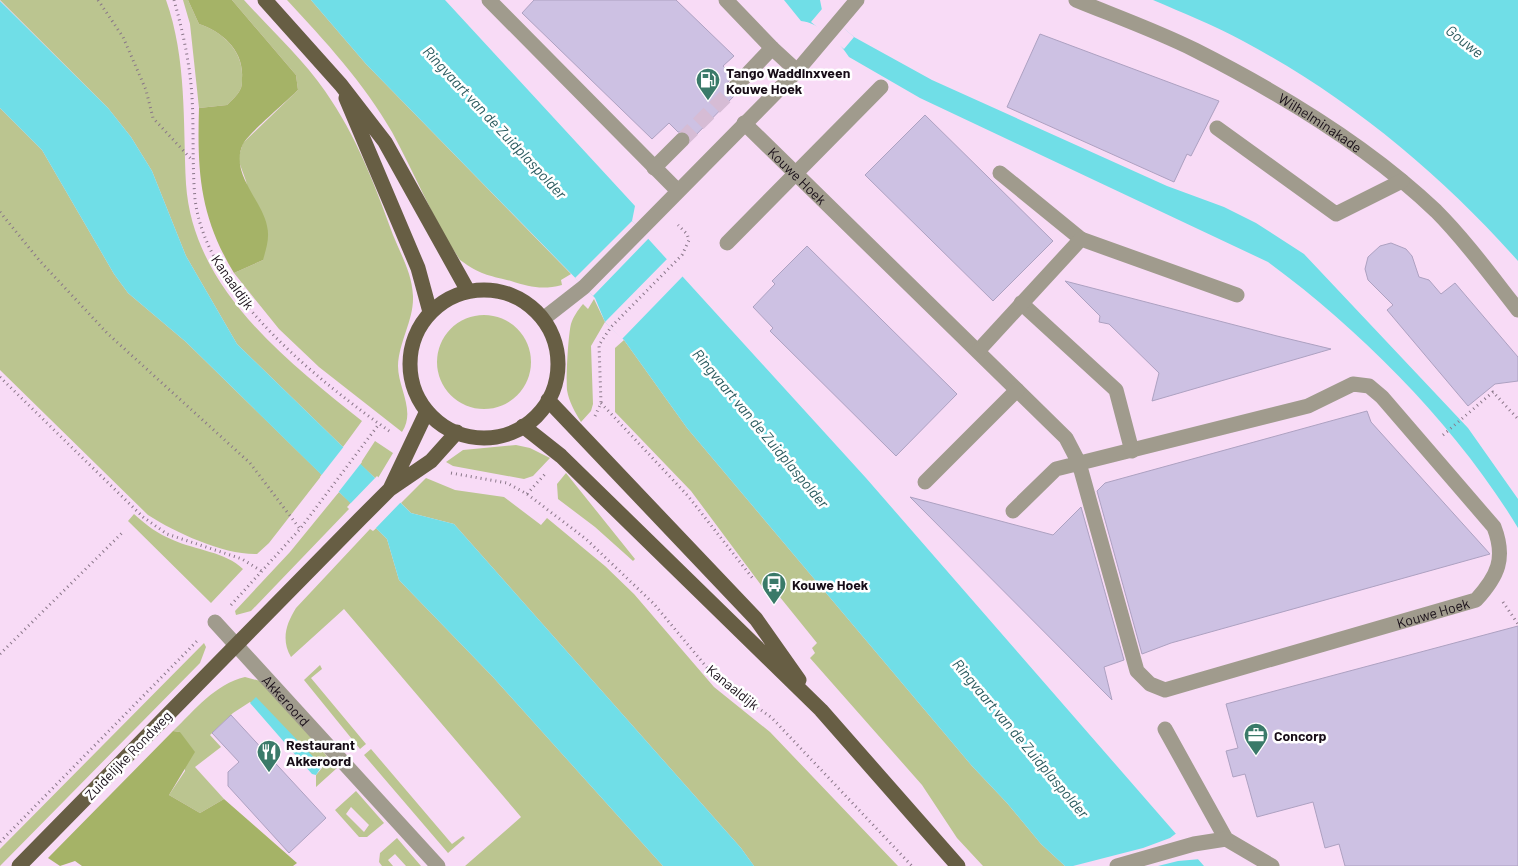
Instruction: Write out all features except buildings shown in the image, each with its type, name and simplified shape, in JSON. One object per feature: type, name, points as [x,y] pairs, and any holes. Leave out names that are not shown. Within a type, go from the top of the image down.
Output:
[{"type":"main road","points":[[265,0],[341,85],[385,142],[468,291]]},
{"type":"main road","points":[[341,85],[351,115],[418,268],[430,312]]},
{"type":"main road","points":[[485,290],[501,292],[531,307],[542,319],[554,342],[558,367],[555,384],[541,410],[523,426],[511,432],[484,438],[457,432],[446,427],[427,411],[412,382],[410,361],[414,340],[430,312],[448,299],[468,291],[485,290]]},
{"type":"main road","points":[[548,400],[756,620],[821,710]]},
{"type":"main road","name":"Zuidelijke Rondweg","points":[[390,489],[427,411]]},
{"type":"main road","points":[[523,426],[561,456],[709,603],[821,710],[958,866]]},
{"type":"main road","name":"Zuidelijke Rondweg","points":[[20,866],[390,489],[431,461],[457,432]]},
{"type":"street","points":[[489,0],[677,190]]},
{"type":"street","points":[[726,0],[797,71]]},
{"type":"street","points":[[542,319],[584,287],[641,230],[677,190],[797,71],[857,0]]},
{"type":"street","name":"Wilhelminakade","points":[[1076,0],[1193,49],[1264,87],[1353,144],[1402,181],[1437,212],[1484,266],[1518,310]]},
{"type":"street","points":[[736,86],[772,48]]},
{"type":"street","points":[[727,243],[881,87]]},
{"type":"street","name":"Kouwe Hoek","points":[[744,123],[1066,438],[1079,463],[1137,672],[1150,684],[1165,690],[1476,600],[1491,584],[1500,561],[1500,543],[1494,527],[1382,397],[1369,386],[1353,384],[1308,406],[1079,463]]},
{"type":"street","points":[[1217,128],[1336,214],[1402,181]]},
{"type":"street","points":[[654,168],[682,140]]},
{"type":"street","points":[[1000,173],[1081,239],[1237,295]]},
{"type":"street","points":[[978,351],[1081,239]]},
{"type":"street","points":[[1021,303],[1116,390],[1132,451]]},
{"type":"street","points":[[926,482],[1017,390]]},
{"type":"street","points":[[1013,511],[1056,469],[1079,463]]},
{"type":"street","points":[[215,622],[238,644]]},
{"type":"street","name":"Akkeroord","points":[[238,644],[438,866]]},
{"type":"street","points":[[1165,729],[1226,839],[1272,866]]},
{"type":"street","points":[[1117,866],[1194,844],[1226,839]]},
{"type":"path","points":[[98,0],[123,37],[146,90],[153,118],[192,160]]},
{"type":"path","name":"Kanaaldijk","points":[[174,0],[185,37],[192,96],[192,160],[196,201],[204,236],[220,268],[262,323],[298,360],[378,424],[300,529]]},
{"type":"path","points":[[611,327],[682,255],[689,240],[687,234],[662,207]]},
{"type":"path","points":[[0,212],[38,260],[106,332],[250,463],[300,529],[263,572],[0,842]]},
{"type":"path","points":[[0,377],[143,517],[167,534],[242,559],[263,572]]},
{"type":"path","points":[[1444,434],[1493,392],[1518,419]]},
{"type":"path","points":[[601,403],[688,496],[756,582]]},
{"type":"path","name":"Kanaaldijk","points":[[527,494],[586,539],[654,604],[714,676],[772,718],[912,866]]},
{"type":"path","points":[[0,654],[123,532]]},
{"type":"green space","points":[[0,0],[166,0],[173,22],[181,68],[186,184],[192,222],[206,257],[225,289],[248,319],[304,373],[362,421],[343,447],[237,344],[186,256],[152,171],[131,137],[108,108]]},
{"type":"green space","points":[[183,0],[188,0],[199,24],[224,38],[236,51],[240,60],[242,69],[241,87],[227,105],[199,108],[190,24]]},
{"type":"green space","points":[[188,0],[232,0],[296,75],[298,90],[260,125],[243,144],[240,165],[243,176],[264,216],[268,230],[268,239],[263,260],[234,273],[214,233],[207,213],[200,174],[199,108],[227,105],[241,89],[242,68],[236,51],[224,37],[199,24]]},
{"type":"green space","points":[[232,0],[244,0],[296,56],[325,91],[356,143],[406,264],[411,280],[413,305],[398,366],[407,408],[406,424],[402,432],[319,367],[279,329],[234,273],[263,260],[246,181],[238,159],[243,143],[298,90],[296,75]]},
{"type":"green space","points":[[287,0],[311,0],[366,64],[571,274],[561,280],[562,285],[542,288],[524,285],[484,274],[460,260],[441,229],[381,114],[343,63]]},
{"type":"green space","points":[[0,108],[42,150],[114,274],[128,293],[186,342],[322,475],[269,543],[257,554],[230,551],[201,542],[172,529],[148,515],[0,370]]},
{"type":"green space","points":[[594,299],[605,322],[591,346],[593,404],[591,411],[581,422],[574,411],[567,390],[569,338],[571,324],[576,314],[583,304],[588,309]]},
{"type":"green space","points":[[484,315],[502,319],[517,329],[527,344],[531,362],[527,380],[517,395],[502,405],[484,409],[466,405],[451,395],[441,380],[437,362],[441,344],[451,329],[466,319]]},
{"type":"green space","points":[[624,340],[687,428],[972,766],[1007,803],[1041,844],[1065,866],[983,866],[957,838],[922,785],[810,658],[815,653],[812,648],[817,643],[771,586],[764,589],[691,491],[615,412],[615,348]]},
{"type":"green space","points":[[375,441],[393,453],[378,478],[375,478],[360,464]]},
{"type":"green space","points":[[516,445],[530,448],[550,458],[533,476],[524,479],[453,466],[446,462],[463,450]]},
{"type":"green space","points":[[566,473],[635,559],[633,561],[595,527],[558,499],[557,484]]},
{"type":"green space","points":[[426,478],[455,490],[504,497],[541,525],[547,518],[605,566],[634,594],[714,687],[770,732],[898,866],[754,866],[741,848],[454,524],[411,513],[401,503]]},
{"type":"green space","points":[[339,492],[351,503],[347,507],[349,509],[251,611],[236,615],[235,611],[290,552]]},
{"type":"green space","points":[[134,514],[152,529],[168,538],[219,555],[236,563],[243,569],[211,603],[128,521]]},
{"type":"green space","points":[[376,528],[387,539],[399,580],[492,676],[663,866],[465,866],[521,817],[344,609],[291,657],[286,644],[287,626],[296,608],[370,529],[373,531]]},
{"type":"green space","points":[[204,643],[206,647],[200,663],[0,866],[0,849]]},
{"type":"green space","points":[[320,665],[322,669],[311,678],[366,744],[360,749],[304,680]]},
{"type":"green space","points":[[245,677],[264,682],[337,768],[316,787],[316,775],[322,768],[250,702],[233,713],[210,735],[221,747],[195,767],[224,799],[200,813],[169,795],[185,771],[180,732],[173,731],[224,685]]},
{"type":"green space","points":[[173,731],[180,732],[195,752],[169,795],[200,813],[224,799],[297,863],[293,866],[82,866],[75,861],[60,866],[48,858]]},
{"type":"green space","points":[[371,749],[452,844],[463,836],[465,838],[448,853],[364,755]]},
{"type":"green space","points":[[356,791],[384,823],[367,837],[359,837],[335,810]],"holes":[[[351,807],[369,825],[364,832],[346,814]]]},
{"type":"green space","points":[[397,838],[421,866],[406,866],[395,854],[388,860],[393,866],[382,866],[379,862],[380,853]]},
{"type":"water","name":"Ringvaart van de Zuidplaspolder","points":[[311,0],[445,0],[635,206],[632,221],[866,478],[1204,866],[1065,866],[1041,844],[1007,803],[972,766],[687,428],[624,340],[605,322],[595,298],[366,64]]},
{"type":"water","points":[[784,0],[820,0],[822,10],[854,37],[932,80],[1167,186],[1224,207],[1256,223],[1304,254],[1468,428],[1518,499],[1518,528],[1467,454],[1406,383],[1338,319],[1268,262],[920,98],[849,57],[828,34],[808,22],[801,21]]},
{"type":"water","name":"Gouwe","points":[[1153,0],[1518,0],[1518,261],[1488,228],[1424,167],[1319,86],[1243,41],[1210,24]]},
{"type":"water","points":[[0,1],[108,108],[131,137],[152,171],[186,256],[237,344],[411,513],[454,524],[741,848],[754,866],[663,866],[492,676],[399,580],[387,539],[186,342],[128,293],[114,274],[42,150],[0,108]]},
{"type":"water","points":[[256,697],[322,766],[316,775],[312,774],[250,703]]},
{"type":"pier","points":[[822,9],[854,37],[844,49],[811,22]]},
{"type":"pier","points":[[632,221],[649,238],[593,296],[575,278]]},
{"type":"pier","points":[[669,257],[684,275],[622,339],[605,322]]},
{"type":"pier","points":[[345,445],[362,462],[337,494],[320,477]]},
{"type":"pier","points":[[377,476],[402,501],[374,530],[349,505]]},
{"type":"pier","points":[[1178,832],[1201,859],[1178,861],[1158,866],[1073,866],[1143,848],[1170,838]]},
{"type":"tunnel","points":[[682,140],[736,86]]},
{"type":"place","name":"Tango Waddinxveen Kouwe Hoek","points":[[708,101]]},
{"type":"place","name":"Kouwe Hoek","points":[[774,605]]},
{"type":"place","name":"Concorp","points":[[1256,756]]},
{"type":"place","name":"Restaurant Akkeroord","points":[[269,773]]}]
